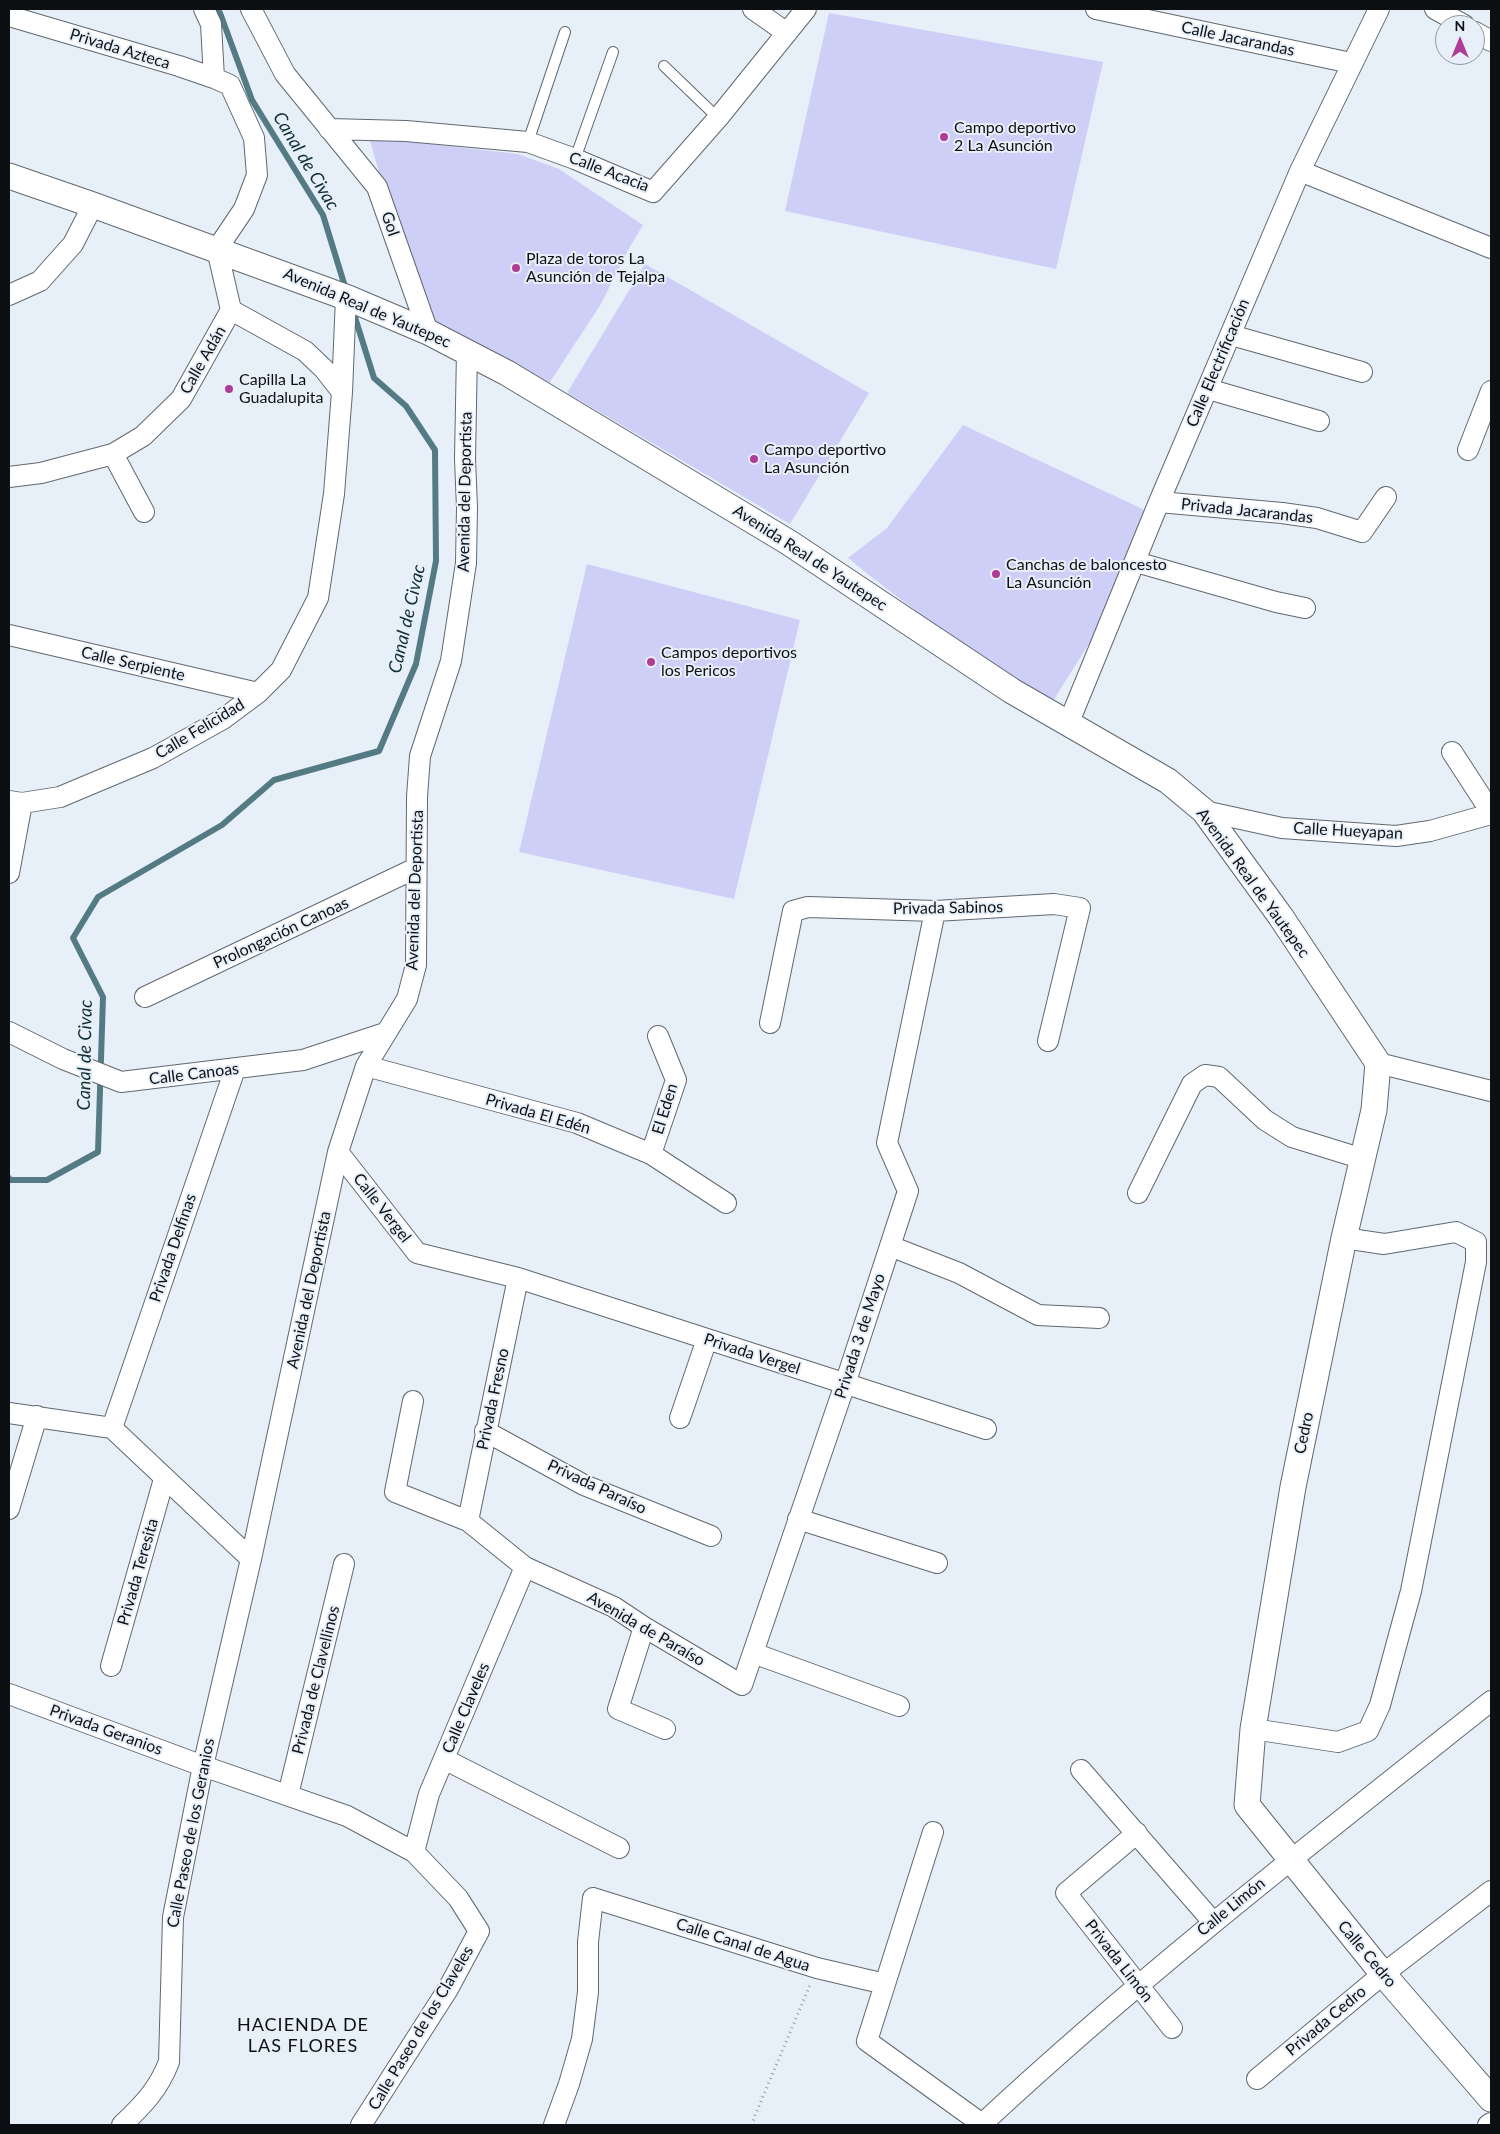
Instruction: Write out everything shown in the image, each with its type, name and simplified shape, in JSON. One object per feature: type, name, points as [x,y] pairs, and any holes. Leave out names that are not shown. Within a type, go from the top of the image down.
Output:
[{"type":"street","points":[[204,9],[211,24],[222,82],[254,138],[257,176],[244,209],[217,249]]},
{"type":"street","points":[[752,9],[786,33]]},
{"type":"street","name":"Calle Acacia","points":[[329,129],[406,131],[528,142],[575,159],[653,192],[718,118],[806,9]]},
{"type":"street","name":"Calle Jacarandas","points":[[1096,9],[1144,14],[1351,64]]},
{"type":"street","name":"Calle Electrificación","points":[[1069,722],[1159,502],[1300,172],[1379,9]]},
{"type":"street","name":"Gol","points":[[258,12],[285,74],[378,187],[418,327]]},
{"type":"street","name":"Privada Azteca","points":[[9,16],[222,82]]},
{"type":"street","points":[[1300,172],[1491,248]]},
{"type":"street","name":"Avenida Real de Yautepec","points":[[9,176],[347,297],[418,327],[467,351],[507,373],[788,542],[1012,691],[1069,722],[1168,782],[1204,811],[1281,917],[1378,1063]]},
{"type":"street","points":[[9,295],[40,281],[73,244],[93,205]]},
{"type":"street","name":"Calle Adán","points":[[9,477],[41,473],[113,454],[143,436],[181,399],[232,310],[217,249]]},
{"type":"street","name":"Calle Felicidad","points":[[16,802],[60,797],[153,758],[223,719],[258,693],[281,670],[318,598],[334,494],[347,297]]},
{"type":"street","points":[[232,310],[305,351],[324,369],[342,392]]},
{"type":"street","points":[[1230,335],[1362,372]]},
{"type":"street","name":"Avenida del Deportista","points":[[251,1559],[338,1152],[366,1066],[406,999],[416,965],[416,868],[420,756],[451,661],[466,563],[467,351]]},
{"type":"street","points":[[1208,388],[1319,421]]},
{"type":"street","points":[[1468,450],[1491,391]]},
{"type":"street","points":[[113,454],[144,512]]},
{"type":"street","name":"Privada Jacarandas","points":[[1159,502],[1317,518],[1362,532],[1386,496]]},
{"type":"street","points":[[1136,562],[1276,602],[1305,608]]},
{"type":"street","name":"Calle Serpiente","points":[[9,635],[258,693]]},
{"type":"street","points":[[1452,752],[1491,813]]},
{"type":"street","points":[[9,873],[16,802]]},
{"type":"street","name":"Calle Hueyapan","points":[[1204,811],[1282,828],[1396,836],[1430,832],[1491,813]]},
{"type":"street","name":"Prolongación Canoas","points":[[145,997],[416,868]]},
{"type":"street","name":"Privada Sabinos","points":[[770,1023],[792,911],[808,907],[935,911],[1054,904],[1080,908],[1048,1041]]},
{"type":"street","name":"Privada 3 de Mayo","points":[[742,1685],[845,1384],[908,1191],[887,1143],[935,911]]},
{"type":"street","name":"Calle Canoas","points":[[9,1032],[63,1059],[121,1082],[303,1060],[385,1033]]},
{"type":"street","name":"El Eden","points":[[651,1154],[676,1080],[658,1036]]},
{"type":"street","points":[[1378,1063],[1491,1091]]},
{"type":"street","name":"Cedro","points":[[1247,1805],[1253,1729],[1293,1487],[1344,1238],[1374,1110],[1378,1063]]},
{"type":"street","name":"Privada El Edén","points":[[366,1066],[577,1123],[651,1154],[726,1203]]},
{"type":"street","name":"Privada Delfinas","points":[[112,1428],[235,1069]]},
{"type":"street","points":[[1138,1193],[1192,1084],[1205,1075],[1220,1077],[1265,1120],[1292,1137],[1363,1159]]},
{"type":"street","name":"Calle Vergel","points":[[338,1152],[417,1253],[518,1278]]},
{"type":"street","points":[[1253,1729],[1338,1742],[1368,1731],[1380,1705],[1411,1590],[1476,1262],[1476,1242],[1456,1232],[1384,1244],[1344,1238]]},
{"type":"street","points":[[890,1246],[959,1273],[1038,1315],[1099,1318]]},
{"type":"street","name":"Privada Vergel","points":[[518,1278],[986,1429]]},
{"type":"street","name":"Privada Fresno","points":[[468,1521],[518,1278]]},
{"type":"street","points":[[680,1418],[707,1339]]},
{"type":"street","name":"Avenida de Paraíso","points":[[413,1401],[395,1492],[468,1521],[525,1567],[614,1607],[742,1685]]},
{"type":"street","points":[[9,1413],[112,1428],[251,1559]]},
{"type":"street","points":[[9,1509],[15,1465],[37,1416]]},
{"type":"street","name":"Privada Paraíso","points":[[485,1431],[584,1484],[712,1536]]},
{"type":"street","name":"Privada Teresita","points":[[111,1666],[164,1478]]},
{"type":"street","points":[[798,1519],[937,1563]]},
{"type":"street","name":"Calle Paseo de los Geranios","points":[[122,2125],[160,2083],[169,2062],[172,1917],[203,1766],[251,1559]]},
{"type":"street","name":"Privada de Clavellinos","points":[[288,1795],[344,1564]]},
{"type":"street","name":"Calle Claveles","points":[[414,1852],[429,1794],[525,1567]]},
{"type":"street","points":[[644,1627],[618,1709],[665,1729]]},
{"type":"street","points":[[753,1652],[899,1706]]},
{"type":"street","name":"Privada Geranios","points":[[9,1694],[203,1766]]},
{"type":"street","name":"Calle Limón","points":[[982,2125],[1138,1985],[1213,1922],[1491,1701]]},
{"type":"street","points":[[444,1759],[619,1848]]},
{"type":"street","name":"Calle Paseo de los Claveles","points":[[203,1766],[347,1816],[414,1852],[458,1898],[479,1931],[448,1989],[361,2125]]},
{"type":"street","points":[[1081,1770],[1213,1922]]},
{"type":"street","name":"Calle Cedro","points":[[1247,1805],[1384,1974],[1491,2099]]},
{"type":"street","points":[[932,1832],[867,2041],[982,2125]]},
{"type":"street","name":"Privada Limón","points":[[1137,1833],[1066,1893],[1172,2028]]},
{"type":"street","name":"Privada Cedro","points":[[1257,2079],[1384,1974],[1491,1891]]},
{"type":"street","name":"Calle Canal de Agua","points":[[554,2125],[569,2084],[582,2039],[588,1992],[588,1942],[593,1898],[817,1968]]},
{"type":"street","points":[[817,1968],[885,1984]]},
{"type":"lane","points":[[528,142],[565,32]]},
{"type":"lane","points":[[575,159],[613,52]]},
{"type":"lane","points":[[664,66],[718,118]]},
{"type":"path","name":"Calle Canal de Agua","points":[[751,2125],[817,1968]]},
{"type":"shaded area","name":"Campo deportivo 2 La Asunción","points":[[829,13],[1103,62],[1056,269],[785,211]]},
{"type":"shaded area","name":"Plaza de toros La Asunción de Tejalpa","points":[[369,137],[518,154],[559,169],[643,225],[628,250],[601,304],[546,388],[432,326],[382,183]]},
{"type":"shaded area","name":"Campo deportivo La Asunción","points":[[645,264],[869,393],[790,524],[567,393]]},
{"type":"shaded area","name":"Canchas de baloncesto La Asunción","points":[[963,425],[1149,512],[1107,615],[1051,704],[948,634],[848,558],[887,528]]},
{"type":"shaded area","points":[[587,564],[800,620],[734,899],[519,852]]},
{"type":"waterway","name":"Canal de Civac","points":[[217,9],[252,100],[323,215],[346,290]]},
{"type":"waterway","name":"Canal de Civac","points":[[9,1178],[10,1180],[47,1180],[98,1152],[103,997],[73,938],[98,897],[222,825],[274,780],[379,751],[416,664],[436,561],[435,450],[406,406],[374,378],[353,311]]},
{"type":"place","name":"Campo deportivo 2 La Asunción","points":[[944,137]]},
{"type":"place","name":"Plaza de toros La Asunción de Tejalpa","points":[[516,268]]},
{"type":"place","name":"Capilla La Guadalupita","points":[[229,389]]},
{"type":"place","name":"Campo deportivo La Asunción","points":[[754,459]]},
{"type":"place","name":"Canchas de baloncesto La Asunción","points":[[996,574]]},
{"type":"place","name":"Campos deportivos los Pericos","points":[[651,662]]},
{"type":"district","name":"HACIENDA DE LAS FLORES","points":[[303,2035]]}]
